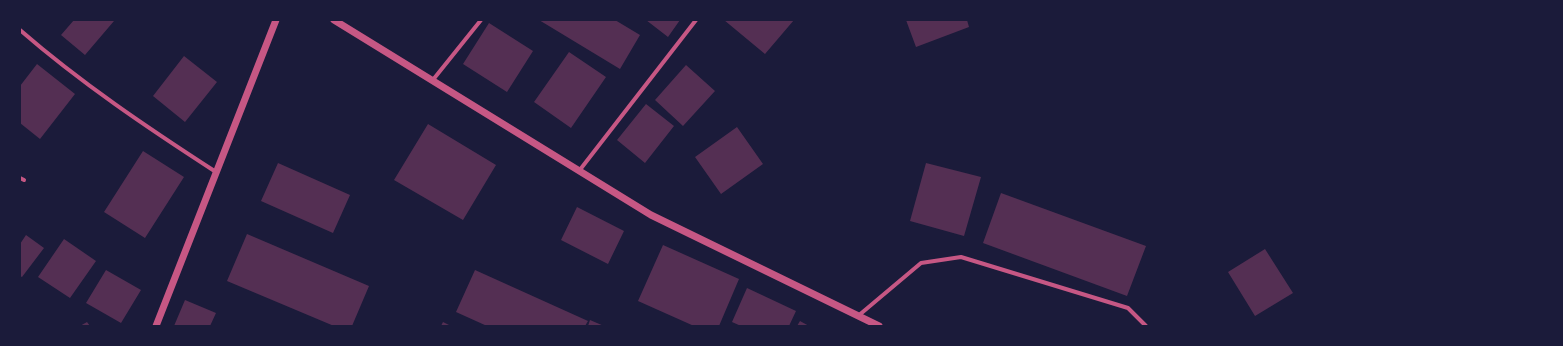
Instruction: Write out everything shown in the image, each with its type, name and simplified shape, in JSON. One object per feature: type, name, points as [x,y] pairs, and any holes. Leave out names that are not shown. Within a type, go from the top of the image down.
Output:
[{"type":"street","points":[[156,326],[276,20]]},
{"type":"street","points":[[334,20],[651,215],[879,326]]},
{"type":"street","points":[[432,81],[481,20]]},
{"type":"street","points":[[578,171],[696,20]]},
{"type":"street","points":[[20,30],[66,68],[153,131],[216,172]]},
{"type":"street","points":[[857,316],[921,262],[960,257],[1128,308],[1146,326]]},
{"type":"building","points":[[74,20],[114,21],[85,55],[61,35]]},
{"type":"building","points":[[539,20],[615,20],[640,35],[620,69]]},
{"type":"building","points":[[646,20],[680,20],[668,37]]},
{"type":"building","points":[[724,20],[794,20],[765,54]]},
{"type":"building","points":[[906,20],[967,20],[969,27],[916,47]]},
{"type":"building","points":[[489,23],[533,51],[507,92],[463,64]]},
{"type":"building","points":[[569,52],[606,77],[571,128],[534,102]]},
{"type":"building","points":[[184,56],[217,82],[185,122],[153,96]]},
{"type":"building","points":[[37,64],[75,94],[40,139],[20,123],[20,86]]},
{"type":"building","points":[[686,65],[715,91],[683,126],[655,100]]},
{"type":"building","points":[[646,104],[674,126],[645,163],[617,140]]},
{"type":"building","points":[[428,124],[496,165],[463,220],[394,180]]},
{"type":"building","points":[[737,127],[763,164],[721,194],[695,157]]},
{"type":"building","points":[[143,151],[184,177],[145,238],[104,212]]},
{"type":"building","points":[[278,163],[350,195],[333,233],[261,201]]},
{"type":"building","points":[[926,163],[981,177],[964,236],[910,221]]},
{"type":"building","points":[[1001,193],[1146,246],[1127,296],[983,243]]},
{"type":"building","points":[[577,207],[624,231],[608,264],[561,240]]},
{"type":"building","points":[[247,234],[369,286],[352,326],[334,326],[227,281]]},
{"type":"building","points":[[26,235],[44,248],[22,277],[20,276],[20,244]]},
{"type":"building","points":[[64,239],[96,261],[70,298],[38,277]]},
{"type":"building","points":[[663,245],[739,279],[719,326],[694,326],[638,301]]},
{"type":"building","points":[[1265,249],[1293,293],[1255,316],[1228,272]]},
{"type":"building","points":[[106,270],[141,290],[121,323],[86,303]]},
{"type":"building","points":[[475,270],[588,321],[585,326],[487,326],[456,312]]},
{"type":"building","points":[[747,288],[796,311],[789,326],[741,326],[732,322]]},
{"type":"building","points":[[185,300],[216,313],[210,326],[174,326]]},
{"type":"building","points":[[590,320],[604,326],[588,326]]},
{"type":"building","points":[[800,321],[809,326],[797,326]]},
{"type":"building","points":[[87,322],[90,326],[80,326]]},
{"type":"building","points":[[443,322],[451,326],[441,326]]}]
